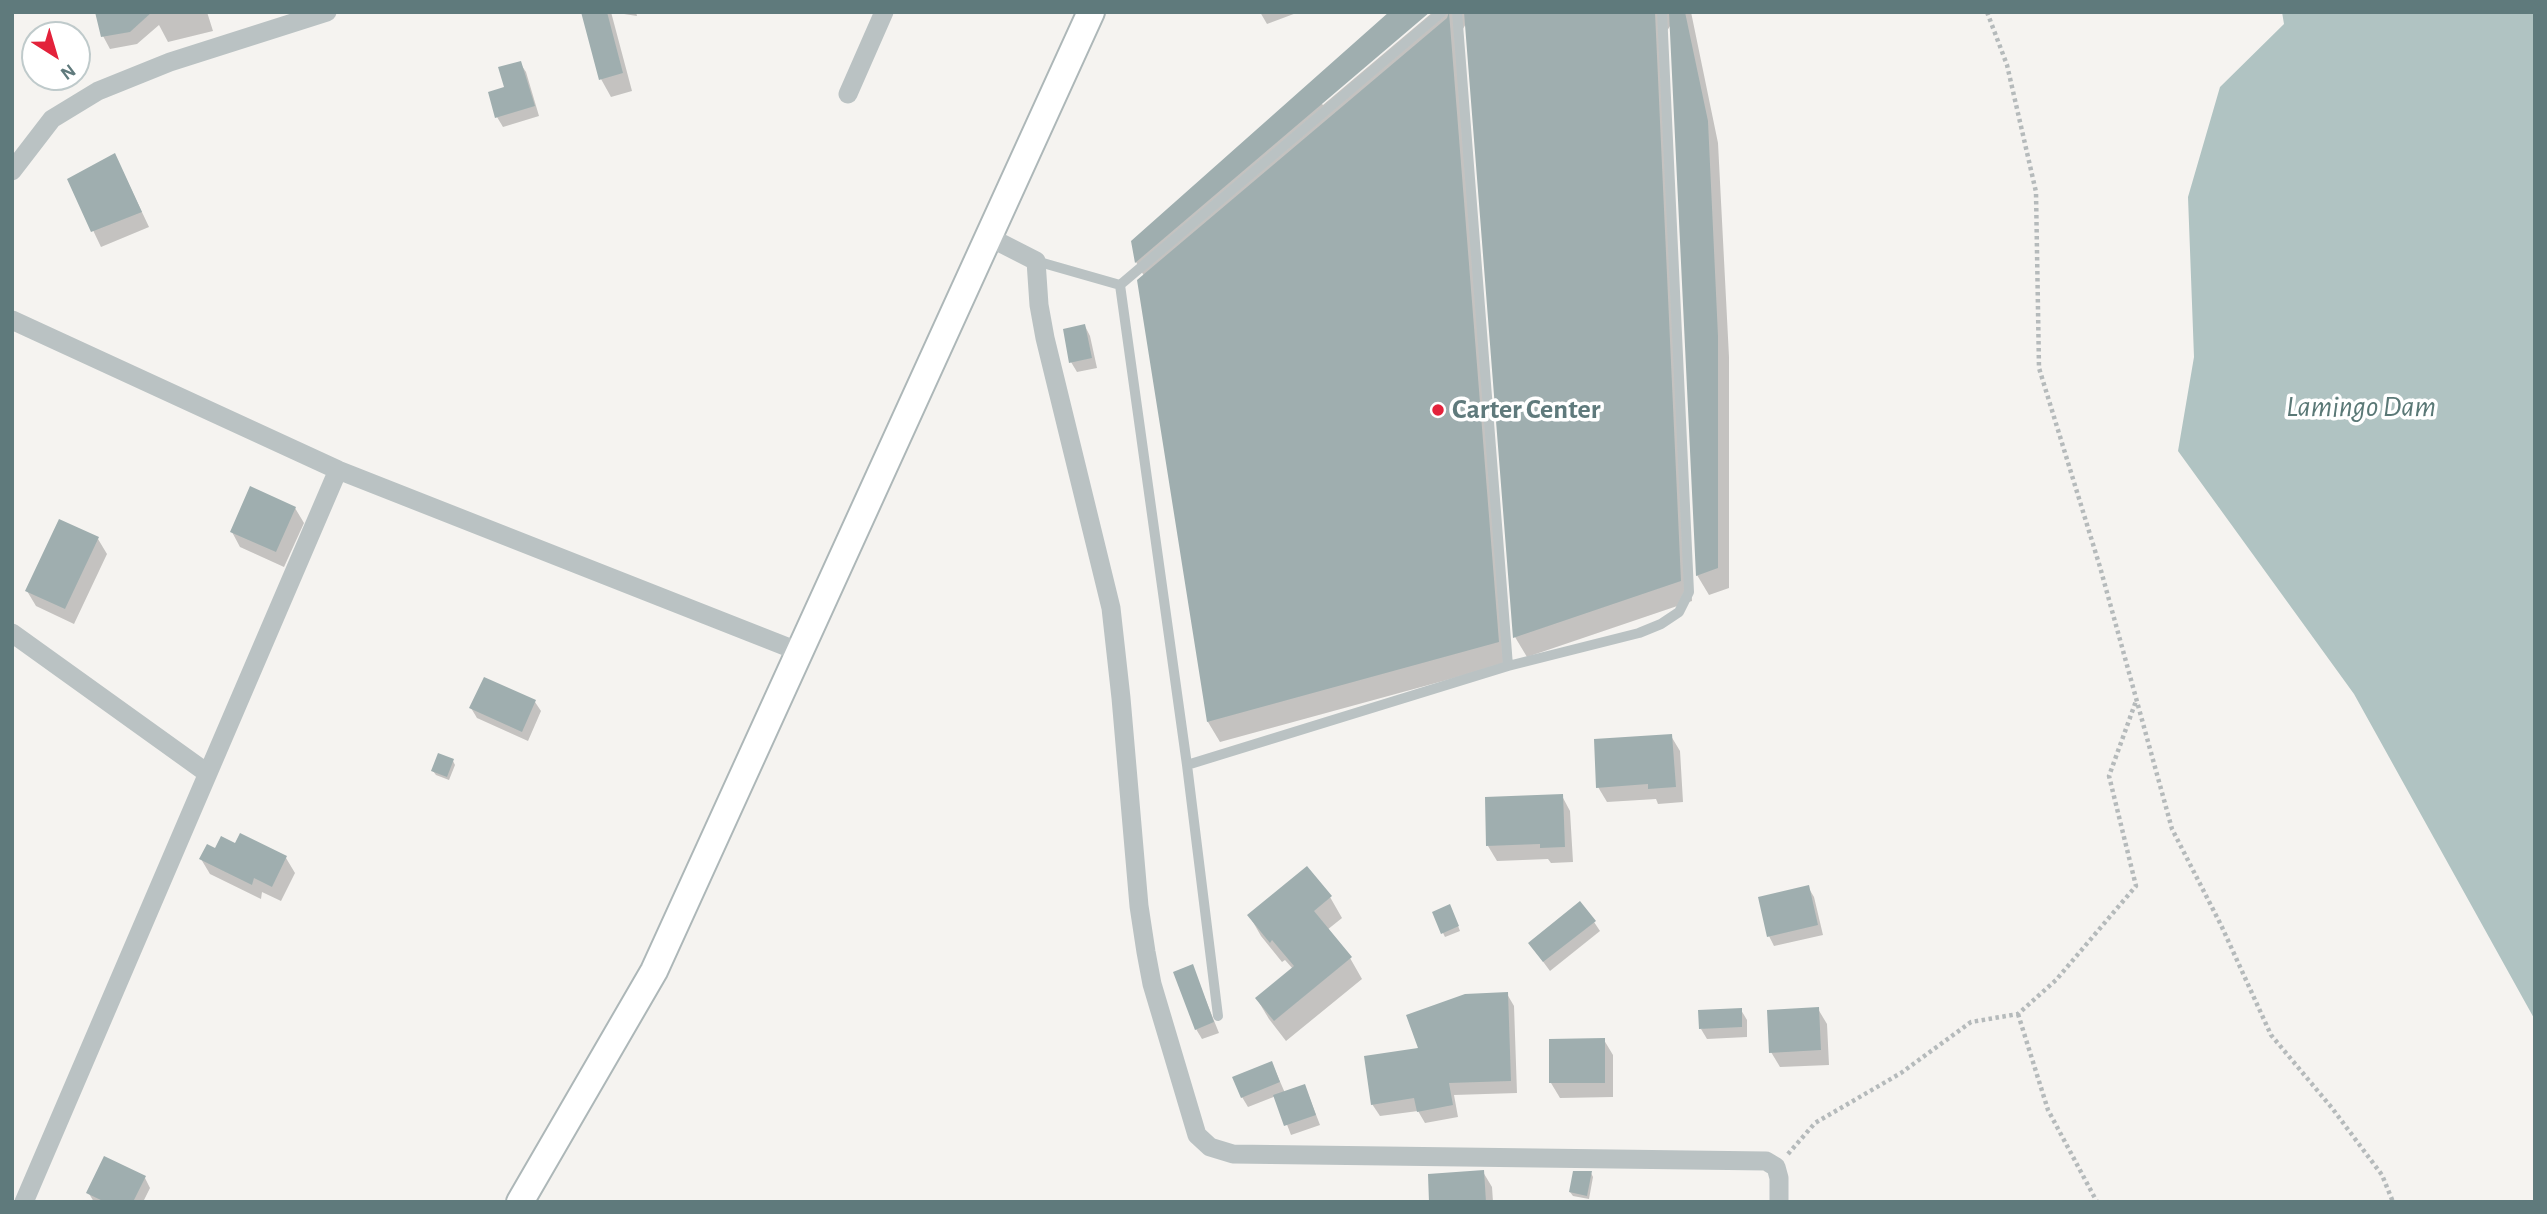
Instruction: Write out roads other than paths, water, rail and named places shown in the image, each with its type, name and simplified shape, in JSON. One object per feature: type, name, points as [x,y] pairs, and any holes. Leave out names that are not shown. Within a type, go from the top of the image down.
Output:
[{"type":"main road","points":[[520,1202],[654,971],[1091,12]]},
{"type":"street","points":[[12,171],[51,119],[98,91],[170,62],[327,12]]},
{"type":"street","points":[[848,94],[884,12]]},
{"type":"street","points":[[989,237],[1035,261],[1045,338],[1111,608],[1139,906],[1146,952],[1152,984],[1197,1135],[1209,1147],[1233,1154],[1766,1161],[1776,1167],[1779,1202]]},
{"type":"street","points":[[12,320],[338,470],[800,652]]},
{"type":"street","points":[[24,1202],[338,470]]},
{"type":"street","points":[[12,633],[207,773]]},
{"type":"lane","points":[[1120,285],[1442,12]]},
{"type":"lane","points":[[1457,12],[1508,666]]},
{"type":"lane","points":[[1187,765],[1508,666],[1639,633],[1661,624],[1679,612],[1689,592],[1662,12]]},
{"type":"lane","points":[[1035,261],[1120,285]]},
{"type":"lane","points":[[1120,285],[1187,765],[1218,1016]]},
{"type":"water","name":"Lamingo Dam","points":[[2282,12],[2535,12],[2535,1020],[2354,694],[2178,451],[2194,357],[2188,197],[2220,87],[2284,24]]},
{"type":"place","name":"Carter Center","points":[[1438,410]]}]
